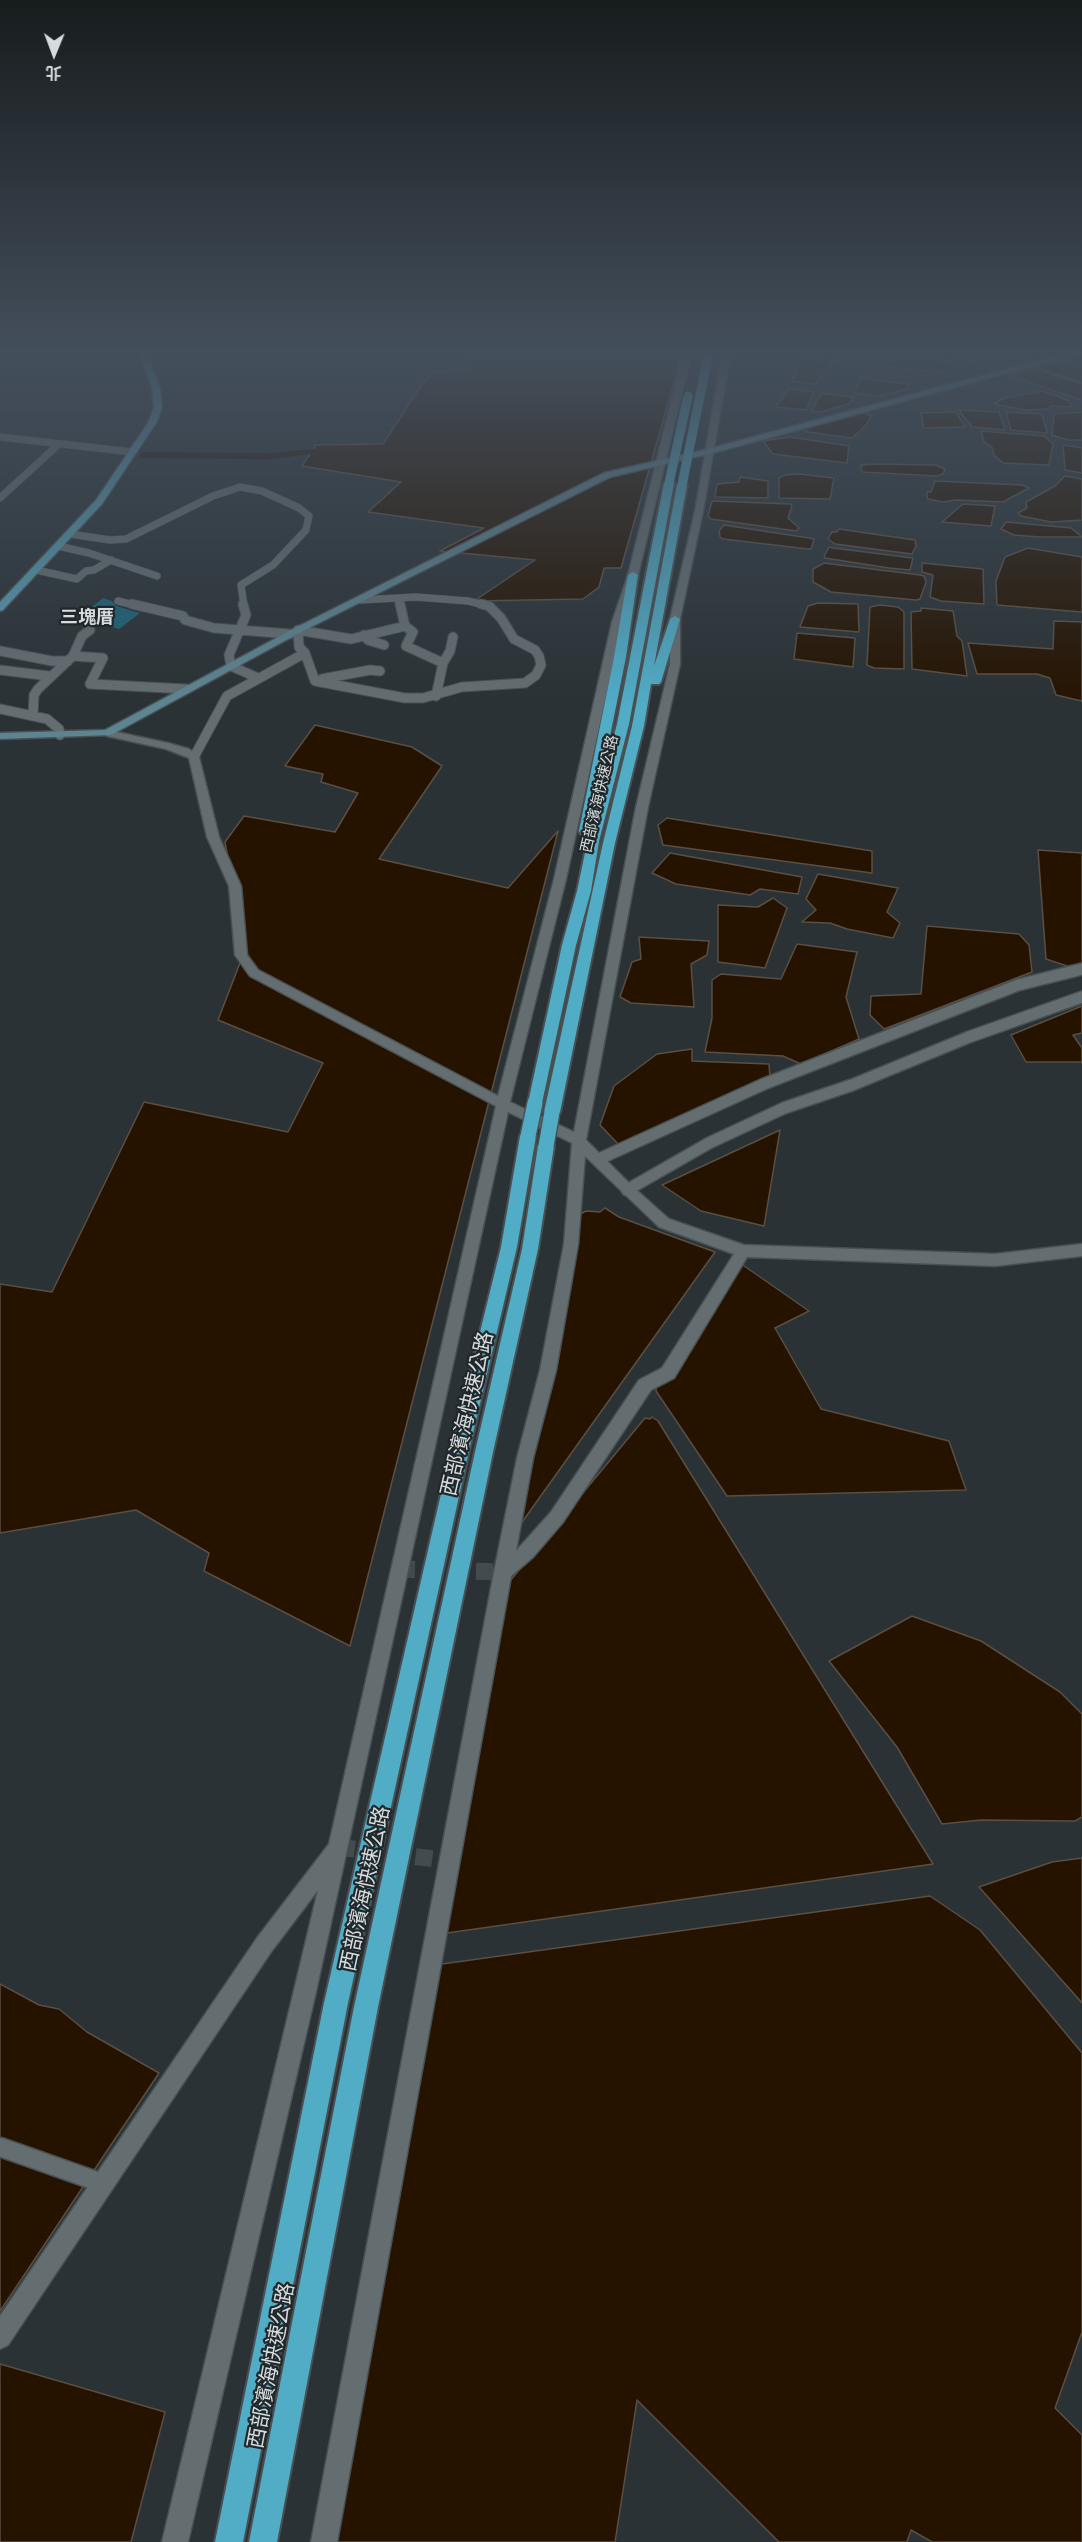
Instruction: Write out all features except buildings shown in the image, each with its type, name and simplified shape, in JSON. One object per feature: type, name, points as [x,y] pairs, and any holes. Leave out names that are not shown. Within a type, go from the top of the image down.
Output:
[{"type":"highway","points":[[676,484],[678,470]]},
{"type":"highway","points":[[676,484],[680,470]]},
{"type":"highway","name":"西部濱海快速公路","points":[[229,2542],[336,2003],[461,1446],[507,1257],[528,1136],[569,945],[623,724],[676,484]]},
{"type":"highway","name":"西部濱海快速公路","points":[[263,2542],[366,2007],[484,1452],[530,1249],[552,1112],[587,947],[638,726],[676,484]]},
{"type":"highway","points":[[569,945],[583,843],[627,623],[633,575]]},
{"type":"highway","points":[[587,947],[621,838],[657,672],[675,619]]},
{"type":"main road","points":[[0,608],[99,502],[120,470]]},
{"type":"main road","points":[[0,736],[107,733],[294,632],[607,475],[629,470]]},
{"type":"street","points":[[0,498],[30,470]]},
{"type":"street","points":[[175,2542],[338,1847],[503,1104],[560,879],[617,622],[633,575],[658,470]]},
{"type":"street","points":[[324,2542],[503,1572],[525,1458],[548,1370],[572,1232],[579,1141],[642,807],[675,664],[675,619],[706,470]]},
{"type":"street","points":[[70,534],[110,540],[126,539],[213,496],[240,488],[262,491],[291,502],[309,516],[306,530],[273,565],[241,585],[240,591],[246,615],[229,655],[231,666],[258,678]]},
{"type":"street","points":[[58,546],[111,560],[157,576]]},
{"type":"street","points":[[36,570],[77,579],[86,571],[94,570],[111,560]]},
{"type":"street","points":[[398,597],[405,626],[413,632],[406,646],[408,649],[443,663]]},
{"type":"street","points":[[315,681],[405,698],[423,698],[462,687],[514,685],[525,682],[536,675],[541,665],[535,650],[514,639],[501,618],[489,606],[468,601],[398,597],[361,600]]},
{"type":"street","points":[[118,601],[183,616],[185,620],[205,626],[294,632],[351,639],[405,626]]},
{"type":"street","points":[[33,715],[34,695],[49,676],[71,658],[78,649],[82,636],[90,630]]},
{"type":"street","points":[[294,632],[299,647],[305,652],[315,681]]},
{"type":"street","points":[[364,635],[368,640],[384,645]]},
{"type":"street","points":[[436,696],[443,663],[450,651],[453,637]]},
{"type":"street","points":[[0,651],[52,661],[71,658],[103,658],[90,684],[187,689]]},
{"type":"street","points":[[305,652],[227,696],[194,757],[213,837],[236,886],[241,955],[254,973],[503,1104],[579,1141],[624,1187],[664,1223],[743,1251],[995,1260],[1082,1251]]},
{"type":"street","points":[[0,670],[49,676]]},
{"type":"street","points":[[315,681],[370,670],[380,671]]},
{"type":"street","points":[[0,709],[47,719],[59,729],[60,735]]},
{"type":"street","points":[[107,733],[168,746],[185,751],[194,757]]},
{"type":"street","points":[[601,1161],[707,1108],[764,1084],[1018,985],[1082,969]]},
{"type":"street","points":[[624,1187],[709,1143],[784,1108],[852,1085],[969,1036],[1082,997]]},
{"type":"street","points":[[503,1572],[527,1552],[557,1517],[645,1385],[668,1373],[743,1251]]},
{"type":"street","points":[[0,2337],[264,1945],[338,1847]]},
{"type":"street","points":[[0,2147],[102,2183]]},
{"type":"shaded area","points":[[324,470],[649,470],[621,568],[604,568],[599,587],[583,599],[474,601],[535,560],[440,551],[484,528],[368,512],[401,482]]},
{"type":"shaded area","points":[[862,470],[945,470],[943,474],[937,476],[862,472]]},
{"type":"shaded area","points":[[1065,470],[1082,470],[1082,473]]},
{"type":"shaded area","points":[[799,474],[834,478],[830,499],[779,498],[779,478]]},
{"type":"shaded area","points":[[1065,476],[1082,479],[1082,520],[1051,522],[1021,516],[1018,513],[1027,508],[1026,502],[1055,486]]},
{"type":"shaded area","points":[[740,477],[768,481],[768,498],[715,497],[717,484],[739,482]]},
{"type":"shaded area","points":[[935,481],[1022,485],[1029,488],[1003,502],[956,500],[943,502],[928,499],[927,492],[931,492]]},
{"type":"shaded area","points":[[712,501],[790,504],[792,506],[788,518],[799,528],[796,531],[711,519],[708,516]]},
{"type":"shaded area","points":[[963,504],[995,506],[991,526],[942,522]]},
{"type":"shaded area","points":[[1006,522],[1071,528],[1082,537],[1014,535],[1001,529]]},
{"type":"shaded area","points":[[724,525],[814,539],[811,549],[808,549],[723,539],[719,531]]},
{"type":"shaded area","points":[[839,529],[915,540],[916,546],[912,554],[835,544],[828,539],[832,532],[837,532]]},
{"type":"shaded area","points":[[829,547],[913,558],[910,570],[889,568],[825,558]]},
{"type":"shaded area","points":[[1028,548],[1082,557],[1082,612],[997,605],[996,581],[1005,557]]},
{"type":"shaded area","points":[[824,563],[920,575],[924,576],[926,582],[920,599],[916,600],[831,592],[813,582],[813,569]]},
{"type":"shaded area","points":[[922,563],[983,569],[984,604],[941,601],[930,597],[933,575],[922,572]]},
{"type":"shaded area","points":[[818,603],[858,604],[859,632],[800,627],[808,606]]},
{"type":"shaded area","points":[[880,605],[898,607],[904,612],[904,669],[874,668],[867,665],[870,607]]},
{"type":"shaded area","points":[[921,608],[953,611],[957,636],[962,641],[967,676],[912,669],[911,612],[921,611]]},
{"type":"shaded area","points":[[1054,621],[1082,622],[1082,701],[1056,695],[1050,678],[1037,674],[977,674],[968,643],[1053,649]]},
{"type":"shaded area","points":[[797,633],[855,638],[853,667],[794,659]]},
{"type":"shaded area","points":[[315,725],[412,747],[442,766],[379,859],[508,888],[558,831],[350,1646],[204,1571],[209,1553],[136,1510],[0,1533],[0,1284],[52,1292],[144,1102],[288,1132],[323,1063],[218,1020],[245,950],[225,842],[244,816],[335,832],[358,793],[321,782],[323,774],[285,766]]},
{"type":"shaded area","points":[[667,818],[872,851],[872,873],[663,845],[658,825]]},
{"type":"shaded area","points":[[1038,850],[1082,853],[1082,964],[1067,966],[1046,959]]},
{"type":"shaded area","points":[[670,853],[802,877],[798,894],[760,889],[750,895],[676,884],[652,873]]},
{"type":"shaded area","points":[[818,874],[898,888],[887,912],[900,923],[893,938],[847,929],[830,923],[802,922],[816,910],[806,899]]},
{"type":"shaded area","points":[[773,898],[787,908],[765,968],[718,962],[718,905],[758,907]]},
{"type":"shaded area","points":[[927,926],[1019,934],[1029,945],[1032,972],[884,1029],[870,1015],[871,996],[921,994]]},
{"type":"shaded area","points":[[639,937],[709,941],[707,955],[691,964],[694,1007],[631,1003],[620,997],[632,962],[641,959]]},
{"type":"shaded area","points":[[797,944],[857,952],[846,997],[859,1039],[801,1064],[783,1056],[705,1052],[712,1018],[712,980],[721,974],[781,979]]},
{"type":"shaded area","points":[[1082,1006],[1082,1033],[1073,1035],[1082,1048],[1082,1062],[1026,1062],[1011,1035]]},
{"type":"shaded area","points":[[692,1049],[692,1061],[769,1064],[770,1078],[620,1146],[600,1125],[614,1086],[657,1054]]},
{"type":"shaded area","points":[[780,1130],[764,1226],[701,1211],[662,1185]]},
{"type":"shaded area","points":[[605,1208],[619,1217],[715,1252],[515,1532],[573,1218],[586,1211],[600,1212]]},
{"type":"shaded area","points":[[737,1261],[809,1311],[775,1328],[821,1409],[949,1441],[966,1490],[727,1496],[656,1391],[657,1374]]},
{"type":"shaded area","points":[[652,1417],[658,1421],[933,1864],[440,1934],[505,1587],[645,1418]]},
{"type":"shaded area","points":[[912,1616],[981,1641],[1060,1692],[1082,1714],[1082,1817],[1075,1821],[981,1820],[942,1824],[897,1747],[829,1661]]},
{"type":"shaded area","points":[[1082,1858],[1082,2003],[979,1887],[1052,1862]]},
{"type":"shaded area","points":[[930,1896],[980,1930],[1082,2053],[1082,2332],[1055,2408],[1082,2435],[1082,2542],[932,2542],[911,2530],[907,2542],[779,2542],[637,2400],[615,2542],[327,2542],[435,1965]]},
{"type":"shaded area","points":[[0,1984],[39,2005],[59,2009],[87,2032],[159,2073],[0,2311]]},
{"type":"shaded area","points":[[0,2364],[165,2412],[131,2542],[0,2542]]},
{"type":"tunnel","points":[[398,1569],[503,1572]]},
{"type":"tunnel","points":[[338,1847],[451,1861]]},
{"type":"district","name":"三塊厝","points":[[87,618]]}]
